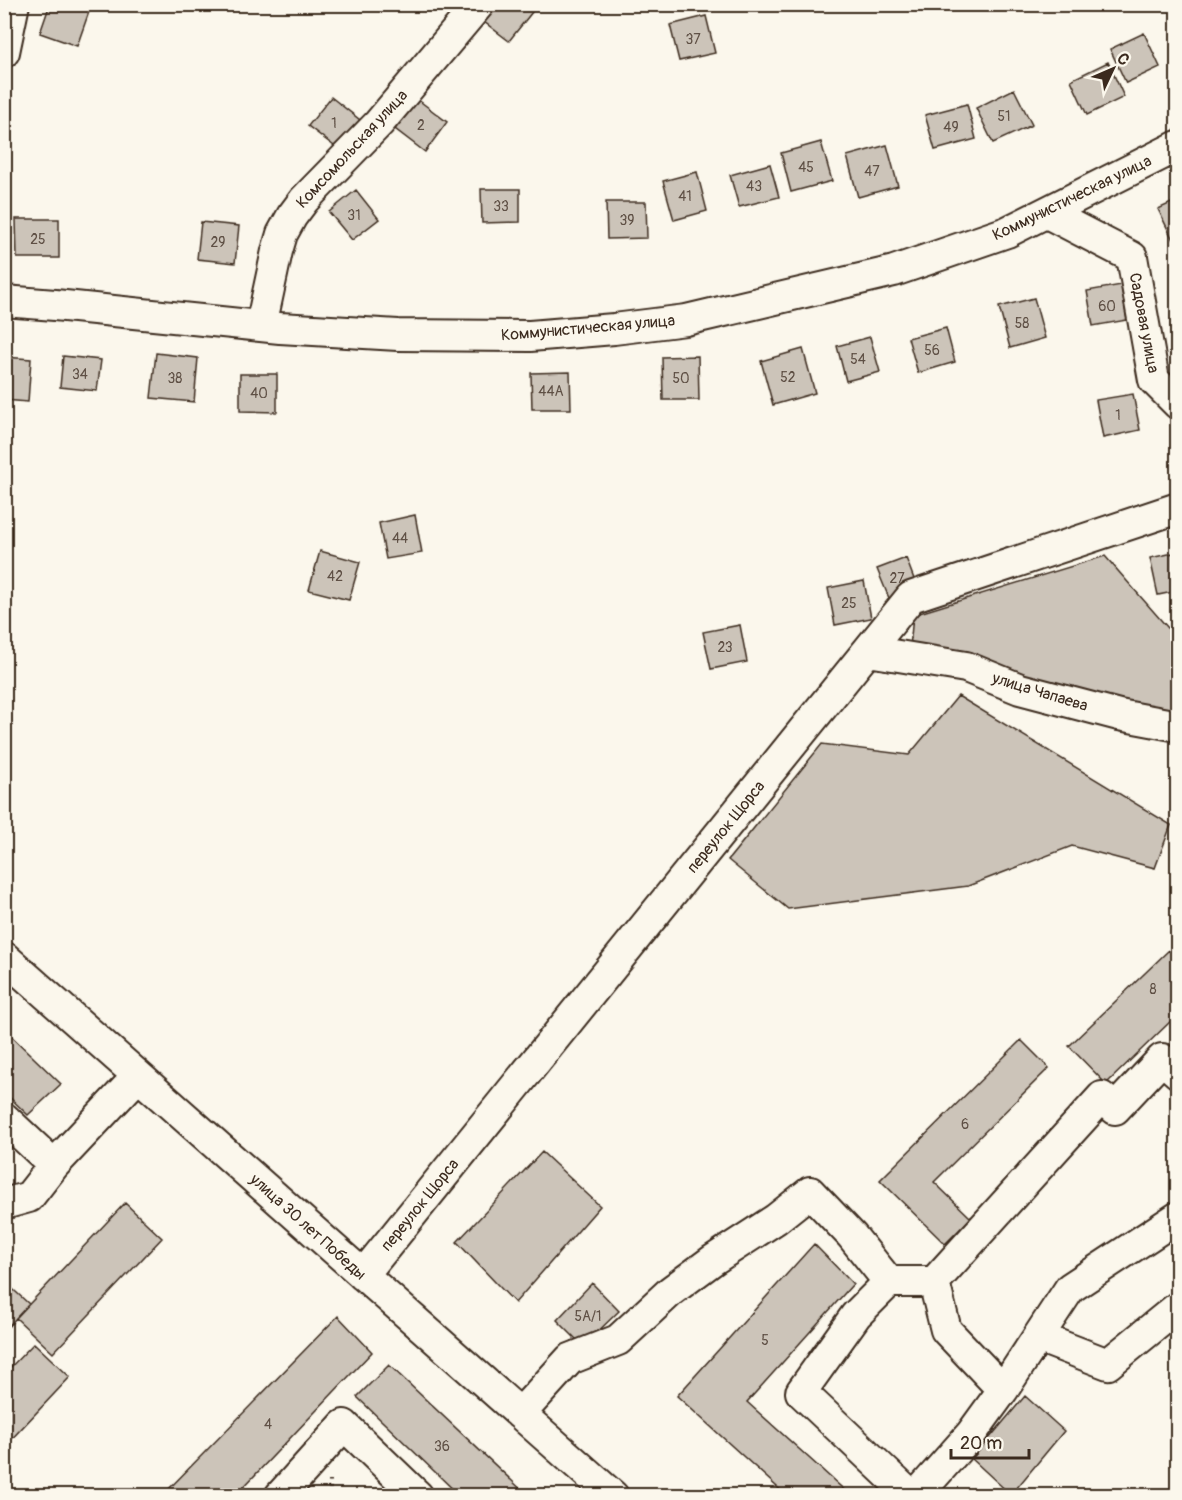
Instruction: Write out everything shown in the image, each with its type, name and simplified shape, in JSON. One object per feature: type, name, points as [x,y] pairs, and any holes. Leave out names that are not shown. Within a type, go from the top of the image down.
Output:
[{"type":"street","points":[[4,52],[14,4]]},
{"type":"street","name":"Комсомольская улица","points":[[261,326],[277,251],[282,234],[292,216],[304,200],[380,123],[471,10]]},
{"type":"street","name":"Коммунистическая улица","points":[[4,302],[261,326],[398,336],[530,336],[686,320],[894,271],[1007,232],[1178,146]]},
{"type":"street","name":"Садовая улица","points":[[1047,213],[1132,257],[1154,380],[1178,404]]},
{"type":"street","name":"переулок Щорса","points":[[363,1275],[911,597],[1178,508]]},
{"type":"street","name":"улица Чапаева","points":[[868,651],[966,667],[1020,689],[1119,715],[1178,726]]},
{"type":"street","name":"улица 30 лет Победы","points":[[4,957],[613,1496]]},
{"type":"street","points":[[911,1496],[801,1392],[856,1315],[889,1282],[934,1282],[1102,1097],[1116,1109],[1162,1059],[1178,1073]]},
{"type":"street","points":[[4,1204],[29,1197],[54,1165],[138,1076]]},
{"type":"street","points":[[4,1118],[54,1165]]},
{"type":"street","points":[[520,1414],[570,1359],[618,1340],[671,1291],[713,1260],[776,1219],[810,1192],[852,1236],[889,1282]]},
{"type":"street","points":[[916,1496],[971,1434],[1070,1288],[1176,1227]]},
{"type":"street","points":[[934,1282],[946,1330],[1003,1390]]},
{"type":"street","points":[[1038,1337],[1108,1364],[1178,1308]]},
{"type":"street","points":[[280,1496],[344,1425],[418,1496]]},
{"type":"building","points":[[50,4],[77,4],[90,9],[77,46],[40,33]]},
{"type":"building","points":[[490,4],[522,4],[532,12],[509,41],[479,18]]},
{"type":"building","points":[[706,16],[715,53],[679,61],[670,25]]},
{"type":"building","points":[[1144,33],[1160,67],[1126,83],[1110,49]]},
{"type":"building","points":[[1108,62],[1124,97],[1087,115],[1071,80]]},
{"type":"building","points":[[1014,89],[1032,125],[993,143],[976,108]]},
{"type":"building","points":[[331,97],[360,120],[338,149],[308,126]]},
{"type":"building","points":[[417,99],[447,122],[425,152],[395,129]]},
{"type":"building","points":[[967,104],[976,139],[935,150],[925,115]]},
{"type":"building","points":[[821,142],[832,181],[791,192],[781,153]]},
{"type":"building","points":[[887,145],[898,186],[858,197],[847,156]]},
{"type":"building","points":[[770,164],[779,197],[739,207],[730,175]]},
{"type":"building","points":[[697,172],[707,211],[674,220],[663,181]]},
{"type":"building","points":[[481,189],[520,189],[520,222],[482,223]]},
{"type":"building","points":[[356,190],[379,219],[352,240],[329,212]]},
{"type":"building","points":[[1178,200],[1178,243],[1175,244],[1158,209]]},
{"type":"building","points":[[606,202],[646,202],[647,238],[607,239]]},
{"type":"building","points":[[16,219],[59,219],[59,258],[17,258]]},
{"type":"building","points":[[201,222],[239,226],[235,263],[197,259]]},
{"type":"building","points":[[1121,285],[1127,320],[1093,326],[1087,291]]},
{"type":"building","points":[[1034,298],[1045,338],[1010,348],[999,307]]},
{"type":"building","points":[[946,328],[955,362],[918,373],[908,338]]},
{"type":"building","points":[[870,337],[880,372],[846,381],[837,346]]},
{"type":"building","points":[[803,349],[815,393],[773,405],[761,361]]},
{"type":"building","points":[[156,353],[198,358],[194,402],[151,398]]},
{"type":"building","points":[[63,356],[101,360],[97,391],[60,387]]},
{"type":"building","points":[[698,356],[699,400],[663,400],[662,357]]},
{"type":"building","points":[[4,357],[31,359],[28,402],[4,400]]},
{"type":"building","points":[[570,372],[571,409],[532,409],[531,373]]},
{"type":"building","points":[[240,374],[277,374],[277,412],[240,411]]},
{"type":"building","points":[[1133,394],[1140,430],[1103,438],[1096,400]]},
{"type":"building","points":[[415,515],[422,553],[386,559],[379,523]]},
{"type":"building","points":[[320,551],[360,562],[349,600],[309,590]]},
{"type":"building","points":[[1178,552],[1178,591],[1158,595],[1150,558]]},
{"type":"building","points":[[1105,556],[1175,636],[1178,664],[1178,714],[910,648],[913,615]]},
{"type":"building","points":[[906,558],[917,587],[891,603],[877,569]]},
{"type":"building","points":[[864,581],[871,618],[835,625],[828,588]]},
{"type":"building","points":[[740,625],[747,662],[711,669],[703,632]]},
{"type":"building","points":[[958,696],[1171,825],[1155,868],[1072,846],[968,886],[788,909],[728,860],[822,744],[909,755]]},
{"type":"building","points":[[1169,950],[1178,959],[1178,1025],[1172,1020],[1106,1084],[1069,1046]]},
{"type":"building","points":[[4,1029],[61,1084],[28,1115],[4,1092]]},
{"type":"building","points":[[1021,1040],[1049,1068],[934,1182],[971,1218],[945,1244],[880,1180]]},
{"type":"building","points":[[542,1152],[600,1206],[515,1303],[457,1242]]},
{"type":"building","points":[[125,1203],[162,1238],[53,1353],[16,1318]]},
{"type":"building","points":[[814,1244],[853,1284],[747,1402],[851,1496],[787,1496],[677,1396]]},
{"type":"building","points":[[4,1281],[29,1304],[4,1331]]},
{"type":"building","points":[[592,1283],[619,1311],[583,1346],[557,1320]]},
{"type":"building","points":[[338,1316],[372,1352],[235,1496],[162,1496]]},
{"type":"building","points":[[34,1343],[70,1377],[4,1447],[4,1374]]},
{"type":"building","points":[[389,1365],[528,1496],[460,1496],[357,1397]]},
{"type":"building","points":[[1025,1396],[1064,1431],[1011,1495],[972,1459]]}]
